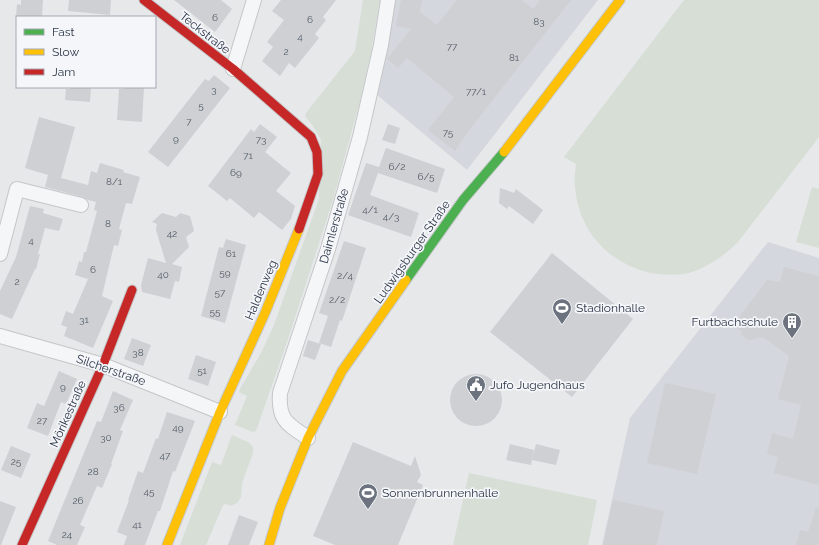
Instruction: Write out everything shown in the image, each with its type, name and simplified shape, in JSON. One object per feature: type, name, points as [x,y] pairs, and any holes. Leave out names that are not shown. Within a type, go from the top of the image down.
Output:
[{"type":"street","name":"Teckstraße","points":[[144,0],[233,69]]},
{"type":"street","points":[[233,69],[254,0]]},
{"type":"street","name":"Daimlerstraße","points":[[308,438],[285,421],[279,407],[280,394],[328,249],[360,137],[381,44],[388,0]]},
{"type":"street","name":"Ludwigsburger Straße","points":[[269,545],[280,508],[308,438],[342,371],[419,260],[463,200],[510,145],[620,0]]},
{"type":"street","name":"Haldenweg","points":[[167,545],[220,412],[265,313],[295,241],[318,174],[317,152],[311,137],[233,69]]},
{"type":"street","points":[[0,254],[17,189],[81,205]]},
{"type":"street","name":"Mörikestraße","points":[[22,545],[103,365],[132,290]]},
{"type":"street","name":"Silcherstraße","points":[[0,336],[103,365],[220,412]]},
{"type":"shaded area","points":[[363,0],[380,0],[371,52],[360,101],[333,200],[288,339],[256,431],[253,432],[235,425],[247,396],[239,392],[261,353],[274,325],[319,199],[321,140],[305,116],[355,51]]},
{"type":"shaded area","points":[[393,0],[598,0],[467,170],[376,94]]},
{"type":"shaded area","points":[[684,0],[819,0],[819,137],[738,242],[727,252],[696,271],[674,275],[658,274],[626,264],[613,256],[591,233],[583,219],[578,203],[575,181],[576,164],[564,157]]},
{"type":"shaded area","points":[[812,187],[819,189],[819,248],[796,242]]},
{"type":"shaded area","points":[[768,242],[819,258],[819,545],[602,545],[630,418]]},
{"type":"shaded area","points":[[232,435],[248,442],[253,447],[253,453],[242,483],[241,497],[237,503],[231,506],[226,504],[223,505],[206,545],[180,545],[212,462],[221,465]]},
{"type":"shaded area","points":[[469,473],[597,500],[588,545],[453,545]]},
{"type":"building","points":[[21,0],[43,0],[42,16],[16,16],[17,4],[21,5]]},
{"type":"building","points":[[69,0],[111,0],[110,15],[68,11]]},
{"type":"building","points":[[174,0],[221,0],[232,9],[215,32]]},
{"type":"building","points":[[281,0],[336,0],[323,17],[326,20],[315,34],[319,38],[295,68],[289,63],[280,76],[262,61],[273,47],[267,42],[284,20],[272,11]]},
{"type":"building","points":[[401,0],[422,0],[420,12],[437,25],[457,0],[522,0],[533,9],[540,0],[571,0],[467,133],[455,151],[428,130],[454,97],[407,58],[398,68],[387,59],[411,29],[396,26]]},
{"type":"building","points":[[214,75],[230,88],[168,167],[148,152],[205,79],[209,81]]},
{"type":"building","points":[[91,88],[90,102],[65,100],[66,89]]},
{"type":"building","points":[[144,88],[142,122],[117,120],[119,89]]},
{"type":"building","points":[[39,117],[75,127],[61,178],[88,185],[91,171],[97,173],[100,163],[124,170],[123,172],[140,177],[132,204],[126,203],[119,229],[122,230],[118,246],[114,245],[102,296],[113,301],[93,348],[64,336],[67,327],[61,325],[66,311],[73,314],[88,279],[75,275],[79,261],[82,262],[84,252],[86,252],[97,211],[94,210],[96,202],[45,187],[48,175],[25,168]]},
{"type":"building","points":[[260,124],[277,137],[265,152],[291,173],[276,191],[295,206],[291,219],[282,230],[259,212],[254,218],[230,198],[227,201],[208,186],[251,129],[254,132]]},
{"type":"building","points":[[388,124],[400,128],[395,144],[382,140]]},
{"type":"building","points":[[386,148],[445,169],[437,193],[378,173],[370,195],[419,213],[411,237],[348,215],[366,163],[379,167]]},
{"type":"building","points":[[500,188],[514,193],[516,189],[543,210],[533,224],[509,206],[507,209],[499,203]]},
{"type":"building","points":[[30,206],[44,209],[43,213],[63,219],[59,231],[45,228],[38,254],[40,254],[36,269],[12,319],[0,314],[0,291],[16,257]]},
{"type":"building","points":[[162,213],[176,217],[180,213],[190,216],[194,231],[186,237],[189,247],[172,264],[182,267],[179,282],[175,281],[170,299],[142,292],[141,285],[148,258],[166,263],[156,230],[157,224],[152,222]]},
{"type":"building","points":[[226,239],[246,245],[225,323],[201,316],[219,247],[223,248]]},
{"type":"building","points":[[344,241],[366,248],[342,321],[340,320],[331,347],[319,343],[328,316],[319,313]]},
{"type":"building","name":"Stadionhalle","points":[[552,253],[633,319],[572,397],[490,332]]},
{"type":"building","name":"Furtbachschule","points":[[784,267],[819,276],[819,485],[774,473],[778,457],[767,454],[772,433],[793,439],[801,405],[778,399],[789,356],[763,337],[748,340],[740,334],[742,332],[733,325],[767,280],[780,282]]},
{"type":"building","points":[[132,338],[151,345],[143,366],[124,359]]},
{"type":"building","points":[[308,340],[321,344],[315,360],[303,356]]},
{"type":"building","points":[[196,355],[216,362],[208,386],[188,379]]},
{"type":"building","points":[[59,371],[77,379],[66,404],[61,402],[48,436],[27,428],[37,403],[44,406]]},
{"type":"building","name":"Jufo Jugendhaus","points":[[471,374],[481,374],[495,381],[502,395],[502,405],[495,419],[481,426],[471,426],[461,422],[454,415],[450,405],[450,395],[454,385],[461,378]]},
{"type":"building","points":[[665,383],[716,394],[697,474],[647,463]]},
{"type":"building","points":[[113,391],[133,400],[120,430],[123,431],[112,464],[102,488],[97,486],[80,525],[85,527],[77,545],[57,545],[48,541],[97,421],[101,422]]},
{"type":"building","points":[[167,412],[195,421],[175,472],[173,471],[160,511],[158,511],[145,545],[124,545],[127,536],[117,532],[138,471],[143,473],[156,438],[158,439]]},
{"type":"building","name":"Sonnenbrunnenhalle","points":[[353,442],[411,466],[415,456],[421,475],[417,482],[423,485],[398,545],[335,545],[313,536]]},
{"type":"building","points":[[510,444],[534,450],[531,465],[506,460]]},
{"type":"building","points":[[536,444],[560,450],[556,465],[532,460]]},
{"type":"building","points":[[11,446],[31,454],[21,478],[1,470]]},
{"type":"building","points":[[613,500],[664,511],[657,545],[603,545]]},
{"type":"building","points":[[0,501],[16,507],[1,545],[0,545]]},
{"type":"building","points":[[816,507],[819,508],[819,545],[796,545],[800,530],[808,532]]},
{"type":"building","points":[[239,515],[258,522],[249,545],[228,545]]},
{"type":"traffic: fast","points":[[406,280],[463,200],[504,152]]},
{"type":"traffic: slow","points":[[504,152],[620,0]]},
{"type":"traffic: slow","points":[[167,545],[220,412],[265,313],[299,229]]},
{"type":"traffic: slow","points":[[269,545],[280,508],[308,438],[342,371],[406,280]]},
{"type":"traffic: jam","points":[[144,0],[233,69],[311,137],[317,152],[318,174],[299,229]]},
{"type":"traffic: jam","points":[[22,545],[103,365],[132,290]]},
{"type":"place","name":"Stadionhalle","points":[[562,325]]},
{"type":"place","name":"Furtbachschule","points":[[792,339]]},
{"type":"place","name":"Jufo Jugendhaus","points":[[476,402]]},
{"type":"place","name":"Sonnenbrunnenhalle","points":[[368,510]]}]
